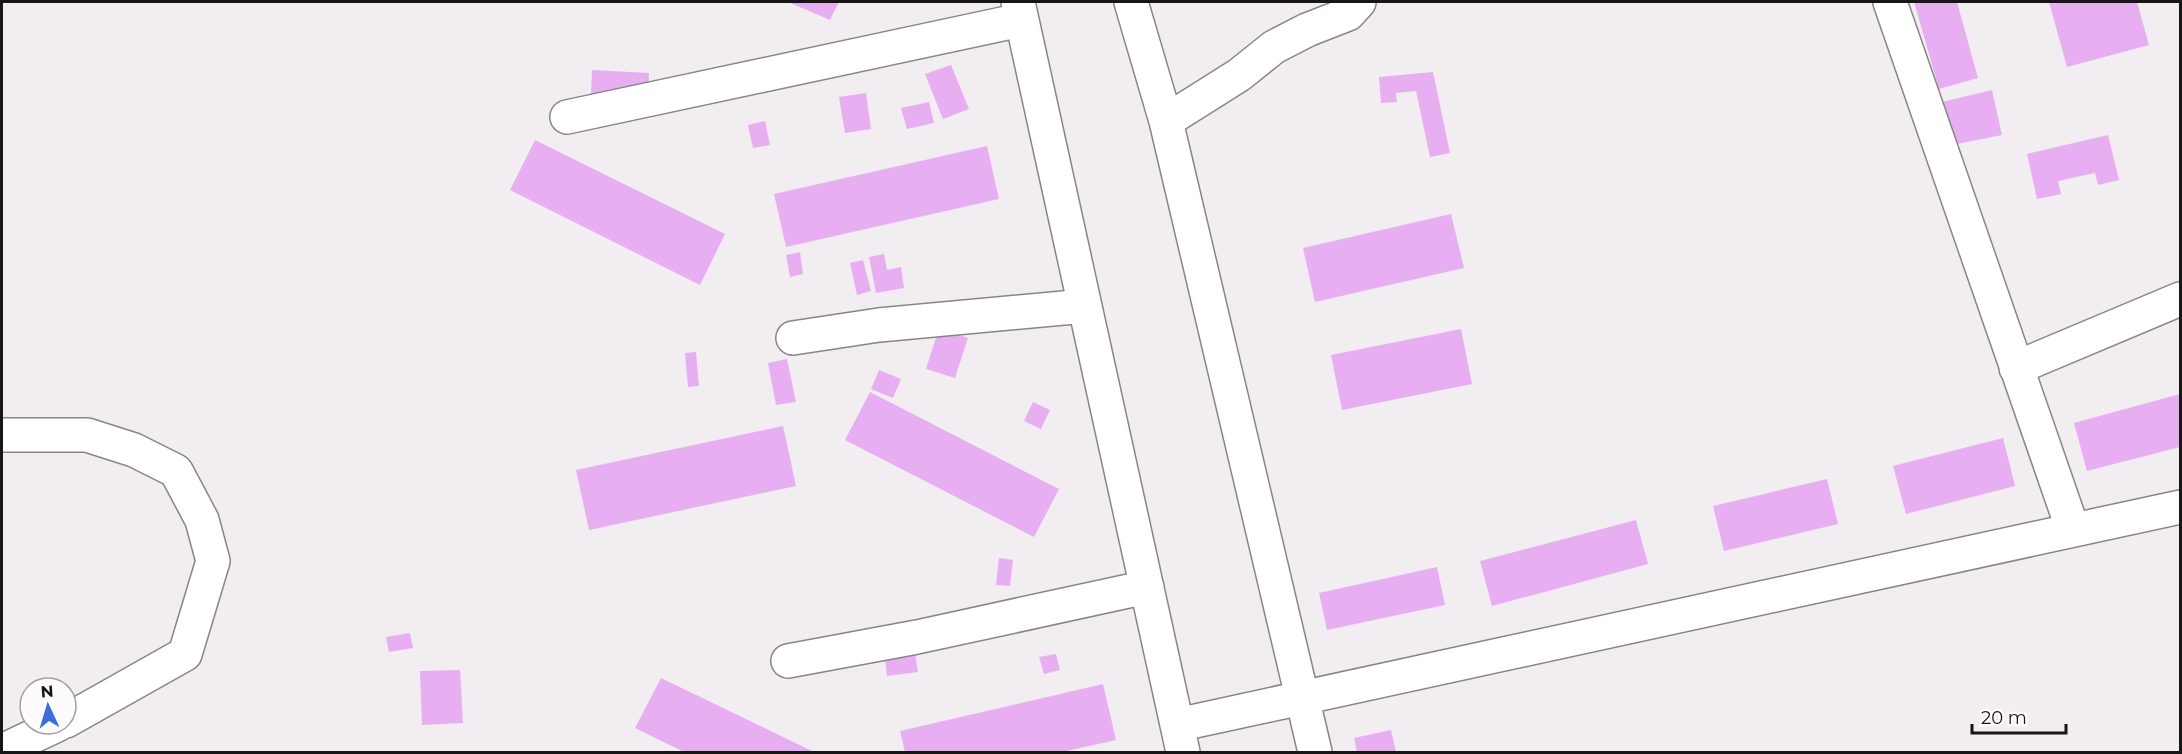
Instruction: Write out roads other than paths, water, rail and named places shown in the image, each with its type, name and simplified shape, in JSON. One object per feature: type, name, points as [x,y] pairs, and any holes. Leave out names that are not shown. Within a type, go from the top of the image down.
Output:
[{"type":"street","points":[[1131,2],[1166,121],[1315,753]]},
{"type":"street","points":[[1166,121],[1239,75],[1274,47],[1307,30],[1347,14],[1359,2]]},
{"type":"street","points":[[1890,2],[2073,530]]},
{"type":"street","points":[[567,117],[1019,11],[1180,739],[1302,696],[2181,507]]},
{"type":"street","points":[[2016,368],[2181,299]]},
{"type":"street","points":[[793,338],[879,325],[1085,306]]},
{"type":"street","points":[[2,435],[87,435],[134,450],[177,471],[202,520],[213,561],[185,654],[78,714]]},
{"type":"street","points":[[788,661],[918,637],[1147,587]]},
{"type":"street","points":[[2,751],[34,736]]}]
